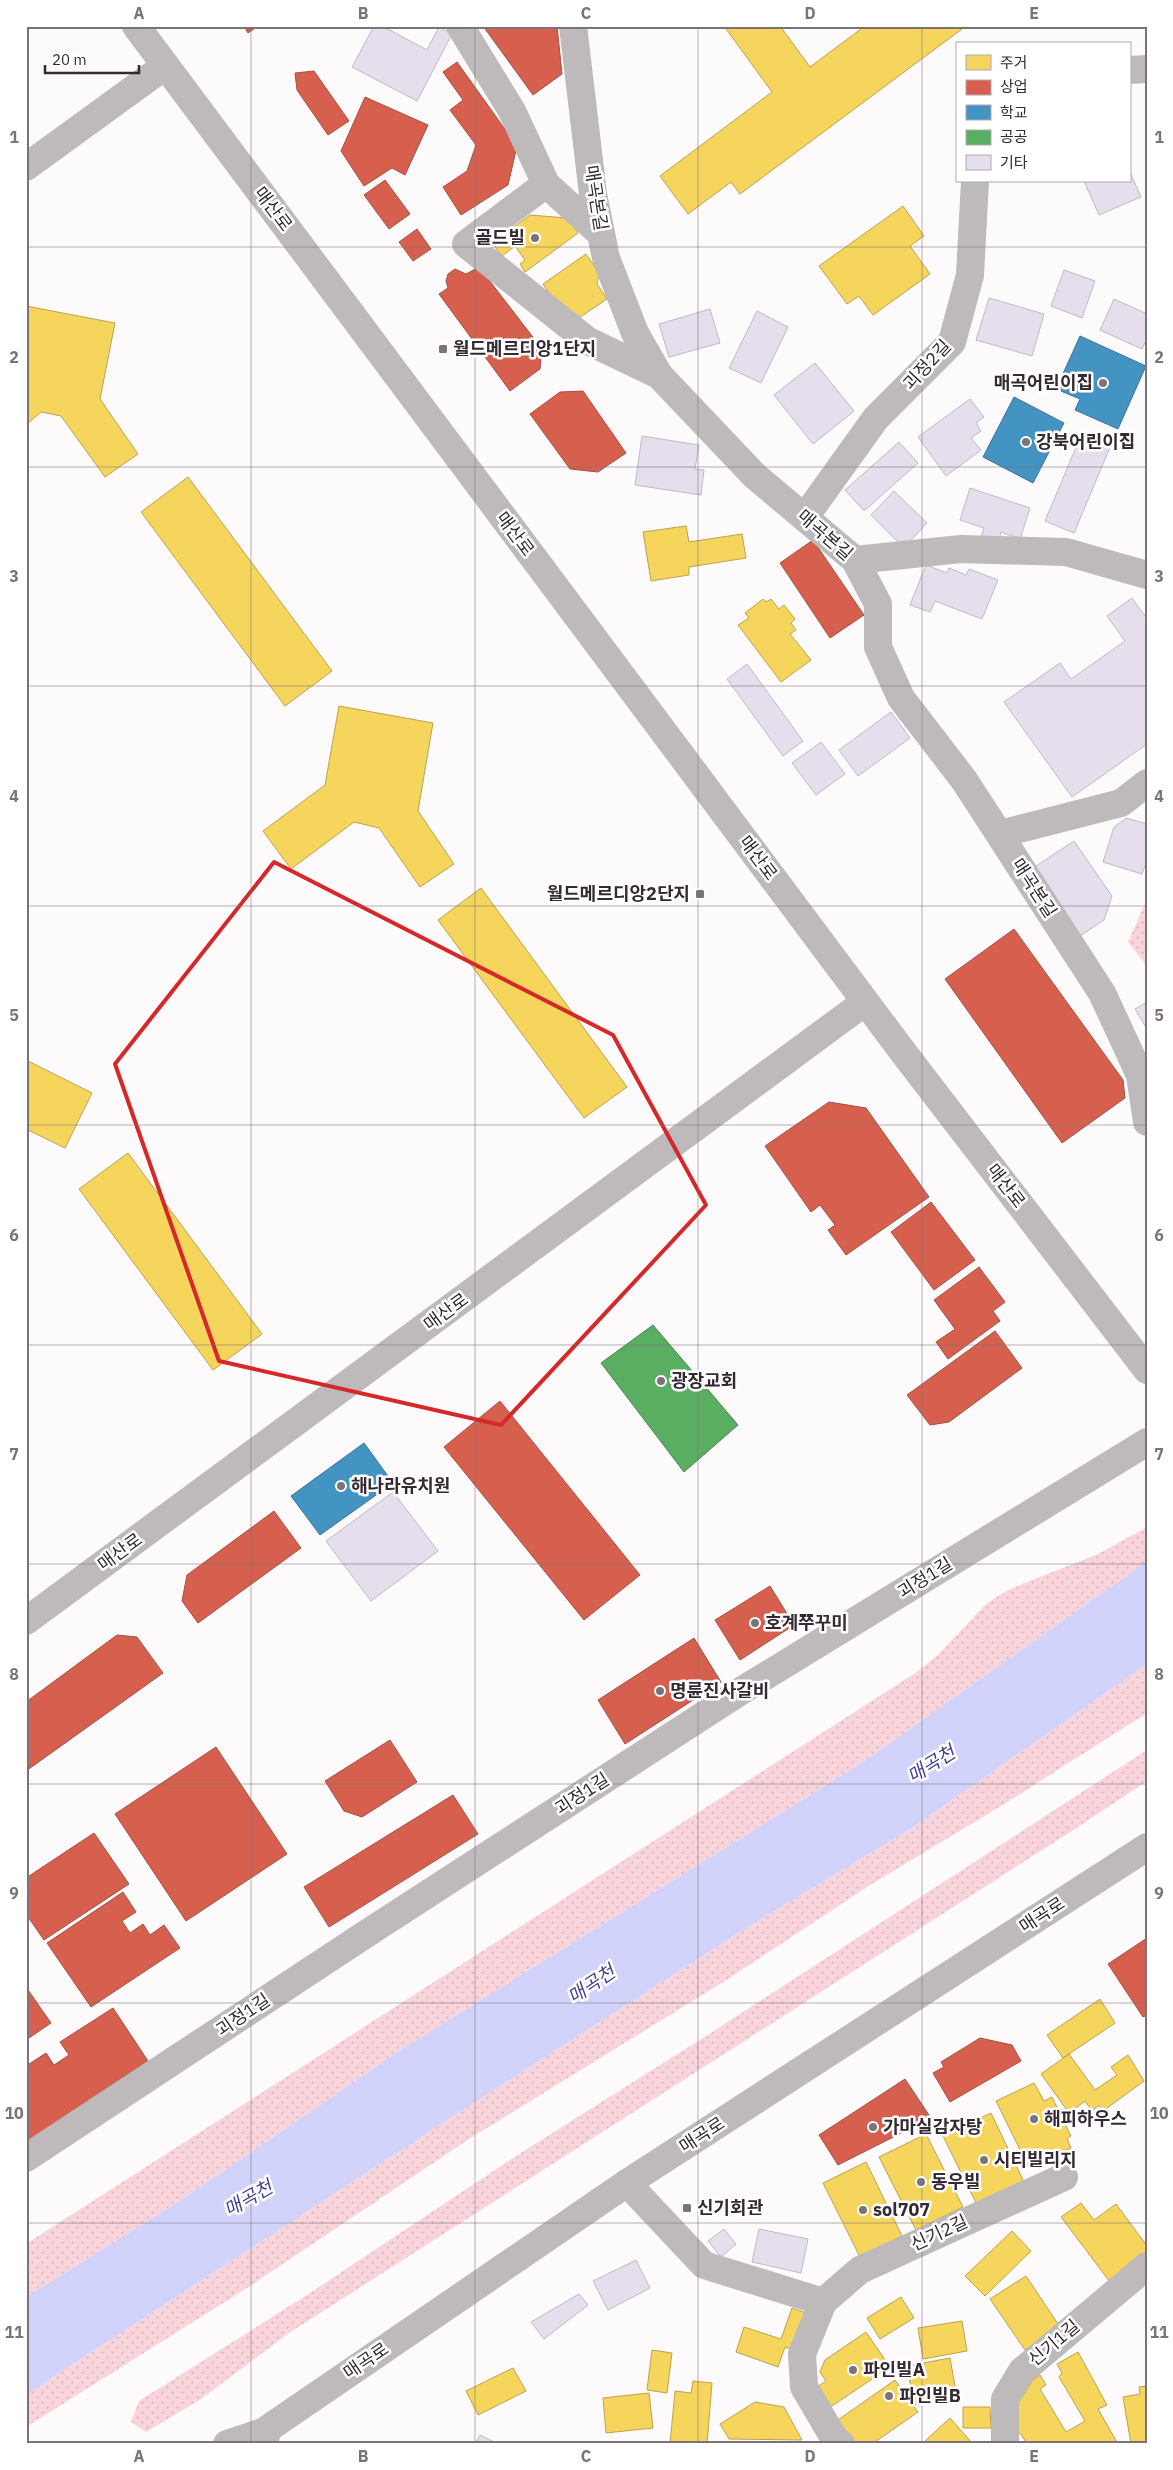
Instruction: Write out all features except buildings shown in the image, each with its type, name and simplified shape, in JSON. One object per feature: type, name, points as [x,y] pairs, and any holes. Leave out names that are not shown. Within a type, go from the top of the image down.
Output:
[{"type":"street","name":"매산로","points":[[136,26],[865,1002],[1147,1370]]},
{"type":"street","points":[[460,26],[512,111],[546,184],[601,234]]},
{"type":"street","name":"매곡본길","points":[[574,26],[593,194],[606,258],[635,333],[660,375],[755,476],[855,560],[878,604],[878,647],[901,698],[964,780],[1102,993],[1140,1075],[1147,1122]]},
{"type":"street","points":[[26,167],[165,66]]},
{"type":"street","points":[[1130,70],[1147,70]]},
{"type":"street","name":"괴정2길","points":[[805,517],[876,418],[952,342],[970,275],[975,182]]},
{"type":"street","points":[[546,184],[466,244],[588,341],[660,375]]},
{"type":"street","points":[[855,560],[961,548],[1066,552],[1147,575]]},
{"type":"street","points":[[1000,834],[1121,803],[1147,783]]},
{"type":"street","name":"매산로","points":[[26,1621],[865,1002]]},
{"type":"street","name":"괴정1길","points":[[26,2158],[362,1936],[733,1696],[1147,1442]]},
{"type":"street","name":"매곡로","points":[[227,2444],[262,2440],[627,2183],[1147,1847]]},
{"type":"street","name":"신기2길","points":[[841,2444],[834,2438],[804,2387],[802,2354],[823,2302],[860,2270],[1064,2177]]},
{"type":"street","points":[[627,2183],[704,2264],[823,2302]]},
{"type":"street","name":"신기1길","points":[[1005,2444],[1005,2398],[1022,2370],[1147,2266]]},
{"type":"highlighted area","points":[[274,862],[613,1035],[706,1205],[501,1425],[219,1361],[115,1064]]},
{"type":"shaded area","points":[[1147,899],[1147,966],[1128,942]]},
{"type":"shaded area","points":[[1147,1527],[1147,1561],[863,1762],[399,2051],[178,2202],[26,2297],[26,2244],[917,1672],[938,1655],[983,1607],[996,1597],[1012,1588],[1098,1554]]},
{"type":"shaded area","points":[[1147,1664],[1147,1713],[1001,1806],[870,1885],[728,1979],[469,2139],[247,2288],[26,2427],[26,2395],[737,1934],[912,1828]]},
{"type":"shaded area","points":[[1147,1750],[1147,1781],[1075,1829],[289,2333],[201,2399],[146,2432],[131,2422],[139,2401],[307,2295],[516,2156],[706,2036]]},
{"type":"water","name":"매곡천","points":[[1147,1561],[1147,1664],[912,1828],[737,1934],[26,2395],[26,2297],[178,2202],[399,2051],[863,1762]]},
{"type":"place","name":"골드빌","points":[[535,238]]},
{"type":"place","name":"월드메르디앙1단지","points":[[443,349]]},
{"type":"place","name":"매곡어린이집","points":[[1103,383]]},
{"type":"place","name":"강북어린이집","points":[[1026,442]]},
{"type":"place","name":"월드메르디앙2단지","points":[[700,894]]},
{"type":"place","name":"광장교회","points":[[661,1381]]},
{"type":"place","name":"해나라유치원","points":[[341,1486]]},
{"type":"place","name":"호계쭈꾸미","points":[[755,1623]]},
{"type":"place","name":"명륜진사갈비","points":[[660,1691]]},
{"type":"place","name":"해피하우스","points":[[1034,2119]]},
{"type":"place","name":"가마실감자탕","points":[[873,2127]]},
{"type":"place","name":"시티빌리지","points":[[984,2160]]},
{"type":"place","name":"동우빌","points":[[921,2182]]},
{"type":"place","name":"신기회관","points":[[687,2208]]},
{"type":"place","name":"sol707","points":[[863,2210]]},
{"type":"place","name":"파인빌A","points":[[853,2370]]},
{"type":"place","name":"파인빌B","points":[[889,2396]]}]
